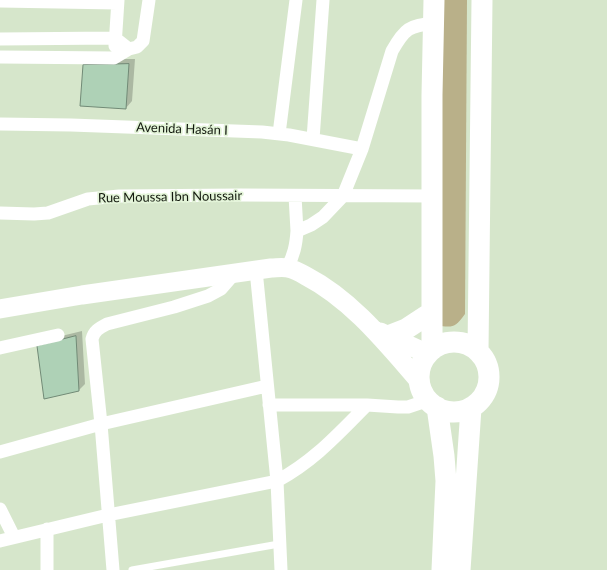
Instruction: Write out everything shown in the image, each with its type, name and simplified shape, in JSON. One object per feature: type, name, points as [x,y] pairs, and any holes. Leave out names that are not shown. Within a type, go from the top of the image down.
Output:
[{"type":"main road","points":[[430,352],[432,312],[434,0]]},
{"type":"main road","points":[[478,351],[482,0]]},
{"type":"main road","points":[[0,309],[82,295],[256,270],[287,268],[301,273],[317,282],[382,333],[420,382]]},
{"type":"main road","points":[[382,333],[406,329],[432,312]]},
{"type":"main road","points":[[382,333],[430,352]]},
{"type":"main road","points":[[432,403],[448,411],[459,411],[471,408],[480,400],[487,388],[489,378],[486,364],[478,351],[471,346],[456,342],[447,342],[430,352],[423,362],[420,371],[420,382],[423,391],[432,403],[444,456],[446,481],[442,570]]},
{"type":"main road","points":[[460,570],[471,408]]},
{"type":"street","points":[[0,57],[114,58],[129,49],[136,47],[143,41],[150,0]]},
{"type":"street","points":[[279,134],[296,0]]},
{"type":"street","points":[[313,139],[323,0]]},
{"type":"street","points":[[0,1],[118,1],[114,58]]},
{"type":"street","points":[[297,231],[311,225],[323,216],[343,196],[362,149],[392,51],[399,38],[410,28],[434,23]]},
{"type":"street","points":[[0,39],[115,38],[129,49]]},
{"type":"street","name":"Avenida Hasán I","points":[[0,124],[230,130],[279,134],[362,149]]},
{"type":"street","points":[[287,268],[293,256],[296,245],[297,231],[295,196]]},
{"type":"street","name":"Rue Moussa Ibn Noussair","points":[[0,213],[48,213],[76,202],[99,197],[432,196]]},
{"type":"street","points":[[256,270],[277,481],[281,570]]},
{"type":"street","points":[[113,570],[101,424],[92,339],[94,332],[107,324],[215,293],[227,283],[234,274]]},
{"type":"street","points":[[0,348],[58,335]]},
{"type":"street","points":[[0,452],[101,424],[267,386]]},
{"type":"street","points":[[269,405],[366,405],[408,407],[432,403]]},
{"type":"street","points":[[0,541],[108,515],[277,481],[294,472],[318,454],[366,405]]},
{"type":"street","points":[[0,509],[14,537]]},
{"type":"street","points":[[46,529],[47,570]]},
{"type":"lane","points":[[132,570],[279,544]]},
{"type":"shaded area","points":[[441,0],[467,0],[465,314],[456,324],[450,327],[436,325]]},
{"type":"building","points":[[129,64],[126,109],[80,106],[83,65]]},
{"type":"building","points":[[76,336],[79,391],[44,399],[37,346]]}]
